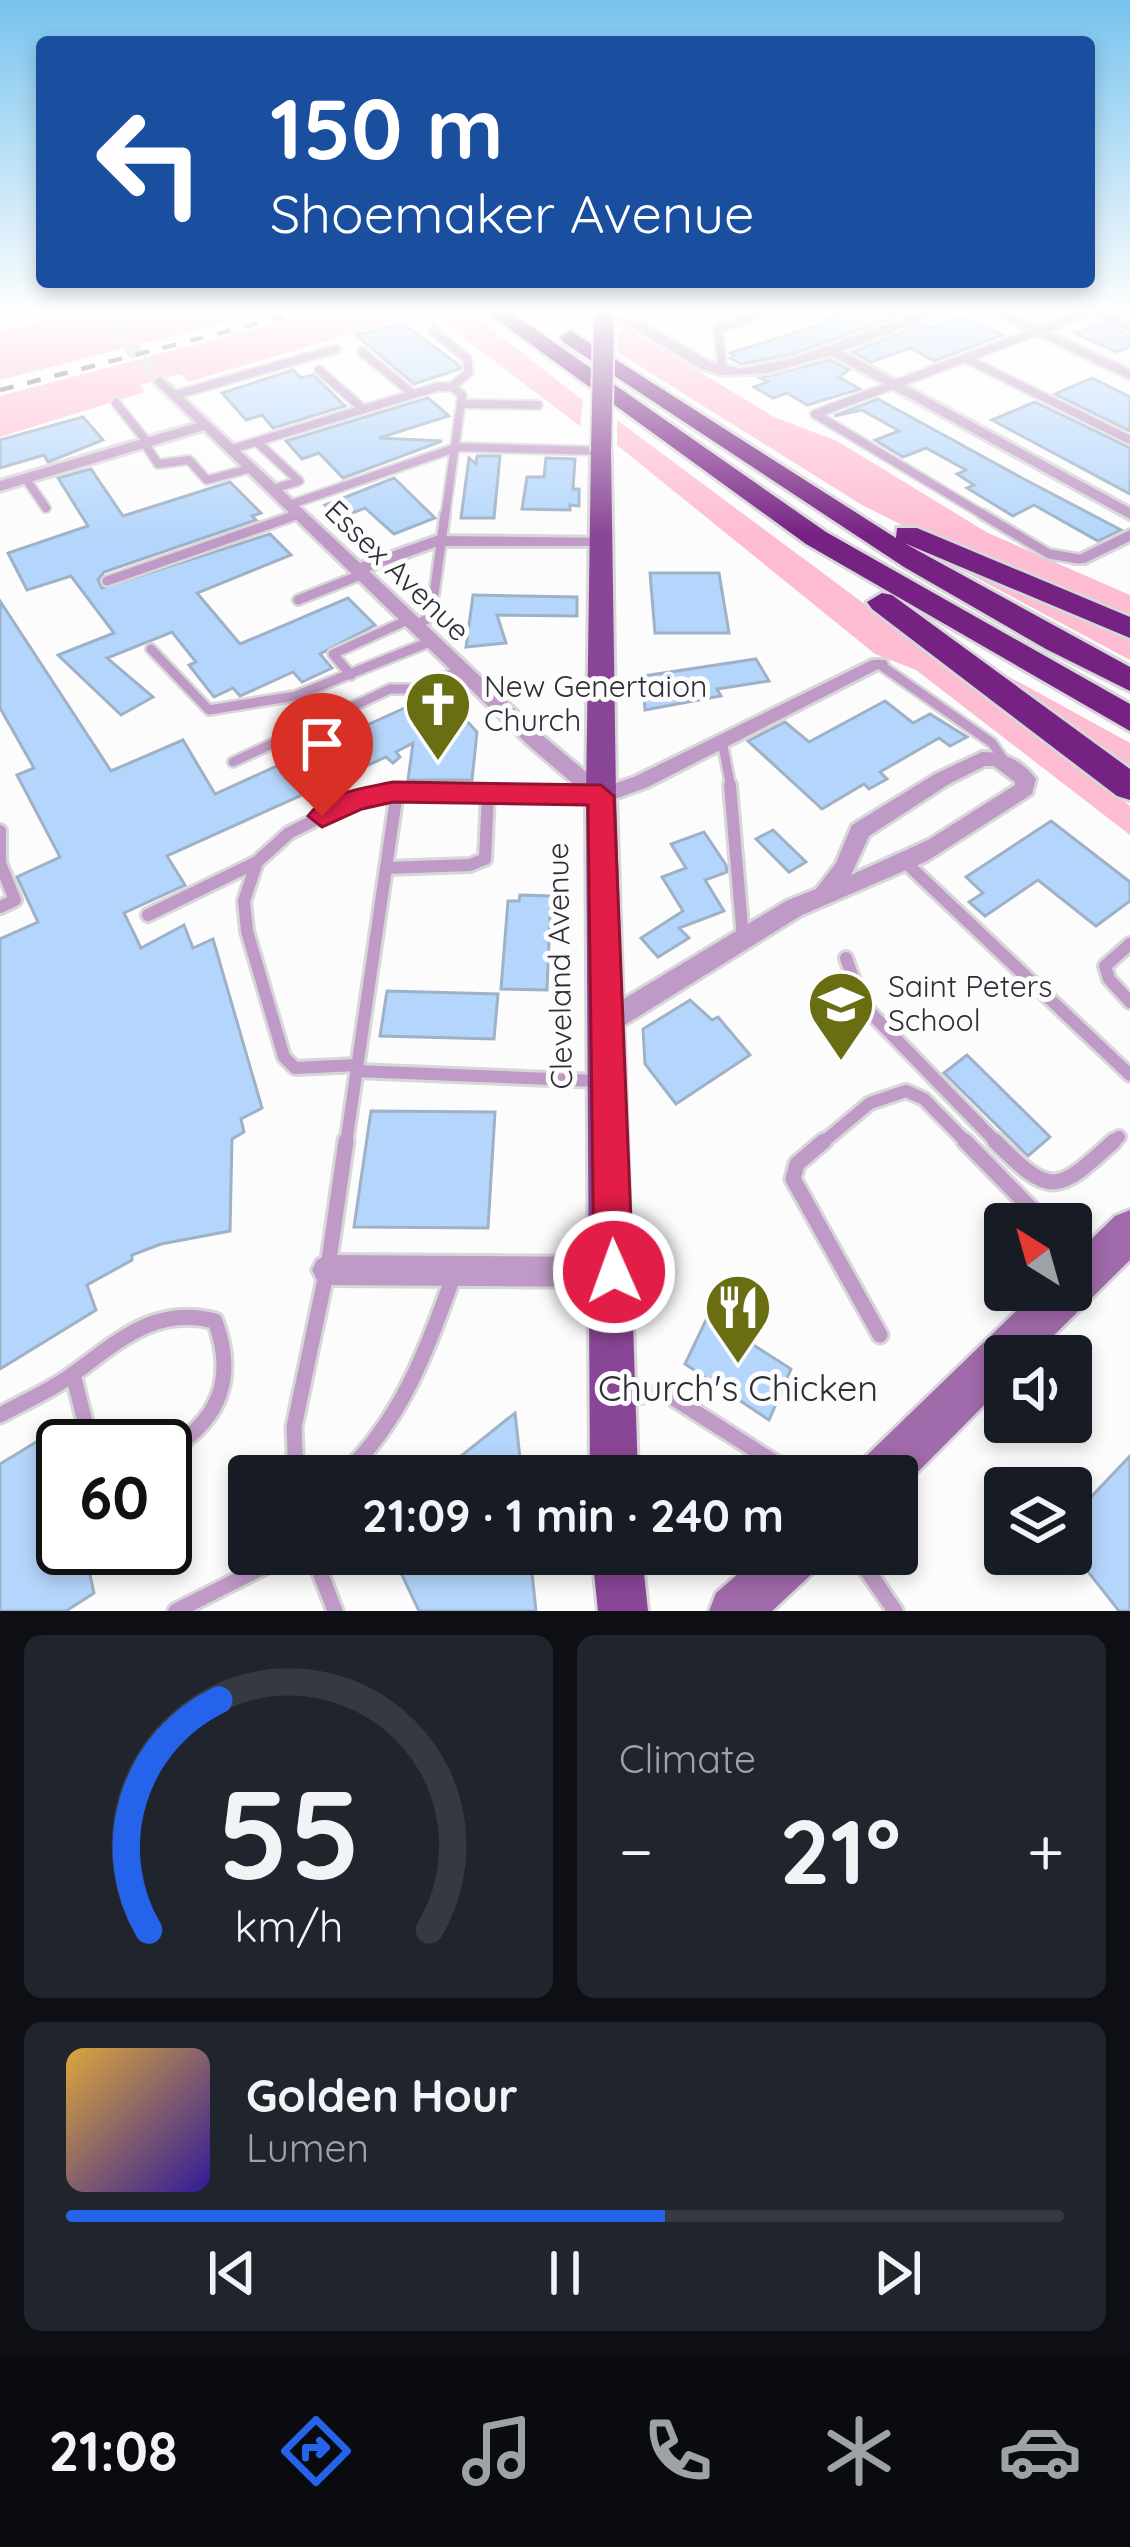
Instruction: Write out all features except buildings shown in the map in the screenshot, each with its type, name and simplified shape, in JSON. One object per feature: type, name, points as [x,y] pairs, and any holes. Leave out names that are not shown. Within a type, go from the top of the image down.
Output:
[{"type":"highway","points":[[597,384],[768,507],[907,594],[1130,719]]},
{"type":"highway","points":[[639,384],[748,460],[980,601],[1130,680]]},
{"type":"highway","points":[[748,460],[810,482],[1001,577],[1130,628]]},
{"type":"highway","points":[[768,507],[852,580],[1130,787]]},
{"type":"main road","name":"Cleveland Avenue","points":[[602,384],[601,796],[614,1272],[613,1455]]},
{"type":"main road","points":[[1092,1265],[1130,1231]]},
{"type":"main road","points":[[901,1455],[1044,1311]]},
{"type":"main road","points":[[619,1575],[623,1611]]},
{"type":"main road","points":[[734,1611],[774,1575]]},
{"type":"street","name":"Essex Avenue","points":[[164,384],[601,796]]},
{"type":"street","points":[[895,384],[1130,514]]},
{"type":"street","points":[[0,486],[207,425]]},
{"type":"street","points":[[1079,560],[1130,535]]},
{"type":"street","points":[[361,572],[445,541],[602,541]]},
{"type":"street","points":[[395,792],[601,796],[641,782],[879,664]]},
{"type":"street","points":[[606,1023],[824,895],[933,848],[1025,789],[1026,779],[1006,764],[982,759],[860,831],[845,867],[824,895]]},
{"type":"street","points":[[327,1270],[614,1272]]},
{"type":"lane","points":[[175,394],[210,384]]},
{"type":"lane","points":[[335,384],[363,410]]},
{"type":"lane","points":[[401,384],[413,394]]},
{"type":"lane","points":[[232,449],[456,384]]},
{"type":"lane","points":[[890,384],[815,414],[1049,554],[1079,560]]},
{"type":"lane","points":[[1018,384],[1130,440]]},
{"type":"lane","points":[[351,675],[334,654],[431,617],[464,404],[462,395],[452,388]]},
{"type":"lane","points":[[116,403],[158,464],[187,459],[207,480],[252,468]]},
{"type":"lane","points":[[464,404],[538,405]]},
{"type":"lane","points":[[257,442],[299,481]]},
{"type":"lane","points":[[107,581],[294,510],[322,494],[458,447],[601,451]]},
{"type":"lane","points":[[26,478],[46,508]]},
{"type":"lane","points":[[274,490],[299,481],[310,482],[322,494]]},
{"type":"lane","points":[[298,600],[361,572]]},
{"type":"lane","points":[[151,649],[208,710],[244,710],[295,698],[432,641]]},
{"type":"lane","points":[[879,664],[992,743],[1006,764]]},
{"type":"lane","points":[[232,762],[390,688],[422,689],[461,668]]},
{"type":"lane","points":[[722,741],[729,769],[743,939]]},
{"type":"lane","points":[[148,915],[257,862],[289,832],[355,800],[395,792],[327,1270],[294,1427],[295,1455]]},
{"type":"lane","points":[[387,868],[470,866],[485,859],[488,794]]},
{"type":"lane","points":[[0,831],[0,861],[15,900],[0,907]]},
{"type":"lane","points":[[904,861],[1130,1076]]},
{"type":"lane","points":[[257,862],[244,901],[247,931],[284,1057],[295,1068],[608,1081]]},
{"type":"lane","points":[[1130,944],[1105,966],[1109,979],[1130,1002]]},
{"type":"lane","points":[[846,958],[862,1004],[1030,1177],[1047,1186],[1063,1185],[1118,1138]]},
{"type":"lane","points":[[880,1335],[793,1179],[797,1164],[870,1103],[906,1091],[924,1099],[1026,1203]]},
{"type":"lane","points":[[365,1455],[418,1376],[454,1273]]},
{"type":"lane","points":[[0,1415],[73,1374],[124,1335],[191,1311],[215,1321],[230,1368],[216,1410],[192,1438]]},
{"type":"lane","points":[[73,1374],[84,1419]]},
{"type":"lane","points":[[611,1402],[648,1391],[664,1392],[763,1455]]},
{"type":"lane","points":[[176,1611],[247,1575]]},
{"type":"lane","points":[[321,1575],[334,1611]]},
{"type":"lane","points":[[870,1575],[895,1611]]},
{"type":"shaded area","points":[[45,384],[143,384],[145,392],[0,437],[0,396]]},
{"type":"shaded area","points":[[525,384],[563,384],[583,400],[580,426]]},
{"type":"shaded area","points":[[669,384],[720,384],[774,417],[837,441],[988,533],[1130,595],[1130,620],[928,538],[862,505]]},
{"type":"shaded area","points":[[617,420],[1070,757],[1130,806],[1130,835],[916,670],[875,654],[617,445]]},
{"type":"shaded area","points":[[915,545],[1130,634],[1130,660]]},
{"type":"shaded area","points":[[971,656],[1130,743],[1130,777]]},
{"type":"railway","points":[[0,390],[22,384]]},
{"type":"place","name":"New Genertaion Church","points":[[438,763]]},
{"type":"place","name":"Saint Peters School","points":[[841,1063]]},
{"type":"place","name":"Church's Chicken","points":[[738,1366]]},
{"type":"route","points":[[322,816],[355,800],[393,792],[601,796],[614,1272]]}]
